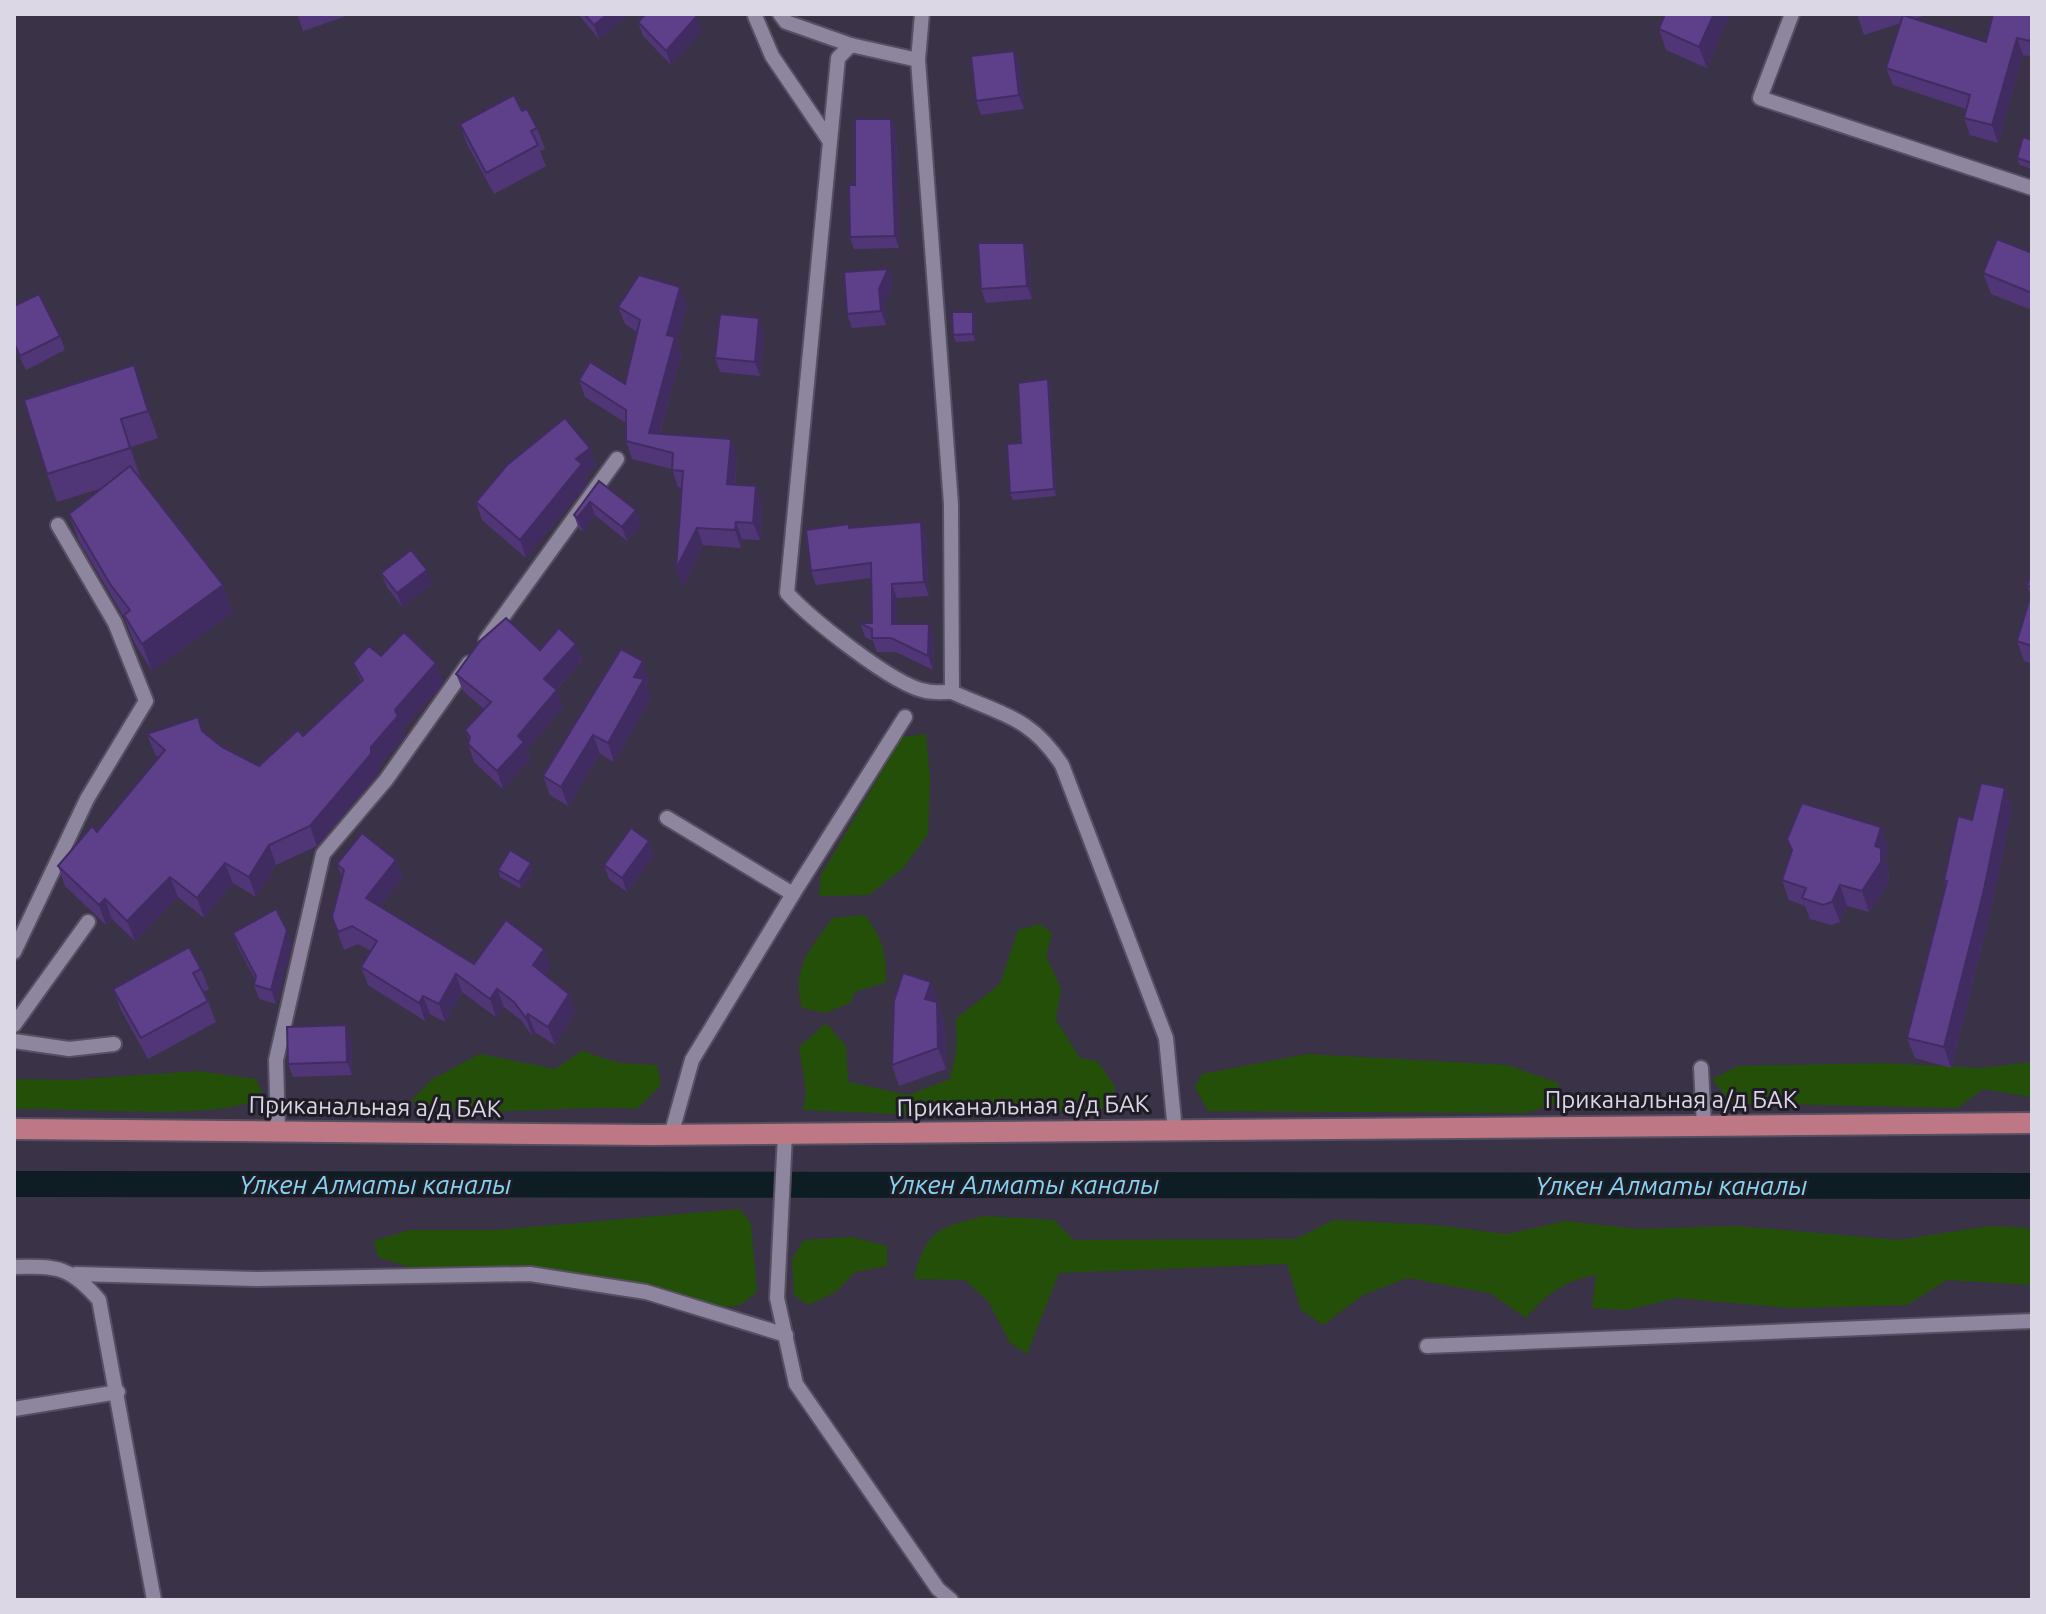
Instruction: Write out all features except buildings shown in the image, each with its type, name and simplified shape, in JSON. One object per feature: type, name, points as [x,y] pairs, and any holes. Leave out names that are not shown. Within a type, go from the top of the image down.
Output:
[{"type":"main road","name":"Приканальная а/д БАК","points":[[14,1129],[784,1135],[2032,1123]]},
{"type":"street","points":[[780,14],[786,22],[851,45],[918,60]]},
{"type":"street","points":[[922,14],[918,60],[951,504],[952,692]]},
{"type":"street","points":[[1792,14],[1760,98],[2032,188]]},
{"type":"street","points":[[755,16],[772,56],[829,140]]},
{"type":"street","points":[[851,45],[838,58],[787,593],[804,611],[883,668],[924,691],[952,692],[1023,721],[1045,739],[1062,765],[1166,1038],[1175,1131]]},
{"type":"street","points":[[278,1132],[276,1060],[323,854],[386,780],[617,459]]},
{"type":"street","points":[[14,952],[87,799],[146,701],[115,623],[58,525]]},
{"type":"street","points":[[671,1135],[692,1060],[905,717]]},
{"type":"street","points":[[667,818],[793,894]]},
{"type":"street","points":[[14,1025],[88,922]]},
{"type":"street","points":[[14,1041],[69,1049],[114,1044]]},
{"type":"street","points":[[1701,1068],[1704,1126]]},
{"type":"street","points":[[784,1135],[777,1298],[796,1384],[938,1589],[951,1600]]},
{"type":"street","points":[[14,1267],[38,1267],[76,1274],[258,1279],[530,1274],[646,1292],[786,1335]]},
{"type":"street","points":[[76,1274],[99,1300],[154,1600]]},
{"type":"street","points":[[1427,1346],[2032,1321]]},
{"type":"street","points":[[14,1409],[118,1392]]},
{"type":"green space","points":[[926,734],[930,779],[928,834],[903,868],[869,895],[819,896],[821,875],[902,737]]},
{"type":"green space","points":[[864,915],[882,946],[886,982],[855,992],[850,1003],[825,1013],[802,1008],[799,994],[801,970],[817,939],[833,918]]},
{"type":"green space","points":[[1040,924],[1052,933],[1046,956],[1061,989],[1056,1020],[1080,1058],[1097,1061],[1115,1086],[1113,1103],[1094,1112],[1018,1109],[990,1118],[803,1110],[806,1091],[799,1047],[826,1023],[846,1046],[848,1082],[908,1095],[950,1079],[957,1048],[956,1019],[1000,984],[1018,930]]},
{"type":"green space","points":[[582,1051],[619,1063],[657,1065],[661,1085],[637,1109],[494,1111],[438,1107],[411,1101],[431,1080],[480,1054],[555,1069]]},
{"type":"green space","points":[[1307,1054],[1507,1065],[1559,1083],[1555,1104],[1525,1113],[1208,1111],[1195,1087],[1202,1074]]},
{"type":"green space","points":[[2032,1062],[2032,1097],[1983,1089],[1958,1108],[1731,1103],[1712,1079],[1738,1066],[1881,1063],[1983,1068]]},
{"type":"green space","points":[[198,1071],[256,1079],[264,1097],[243,1105],[181,1111],[14,1109],[14,1079],[71,1080]]},
{"type":"green space","points":[[740,1209],[751,1224],[757,1292],[740,1305],[717,1308],[649,1285],[537,1270],[421,1271],[378,1257],[374,1241],[409,1230],[496,1230]]},
{"type":"green space","points":[[984,1216],[1054,1220],[1074,1240],[1296,1239],[1334,1220],[1435,1225],[1507,1234],[1565,1221],[1638,1229],[1737,1226],[1899,1240],[1989,1226],[2032,1228],[2032,1285],[1947,1280],[1907,1305],[1791,1308],[1676,1298],[1626,1310],[1592,1308],[1596,1275],[1557,1289],[1526,1318],[1490,1293],[1407,1278],[1363,1295],[1323,1325],[1301,1310],[1287,1264],[1059,1273],[1027,1354],[1010,1343],[988,1301],[965,1280],[914,1279],[924,1250],[937,1233]]},
{"type":"green space","points":[[852,1237],[887,1246],[887,1266],[855,1272],[836,1292],[808,1305],[794,1295],[792,1259],[804,1240]]},
{"type":"waterway","name":"Үлкен Алматы каналы","points":[[14,1184],[2032,1186]]}]
